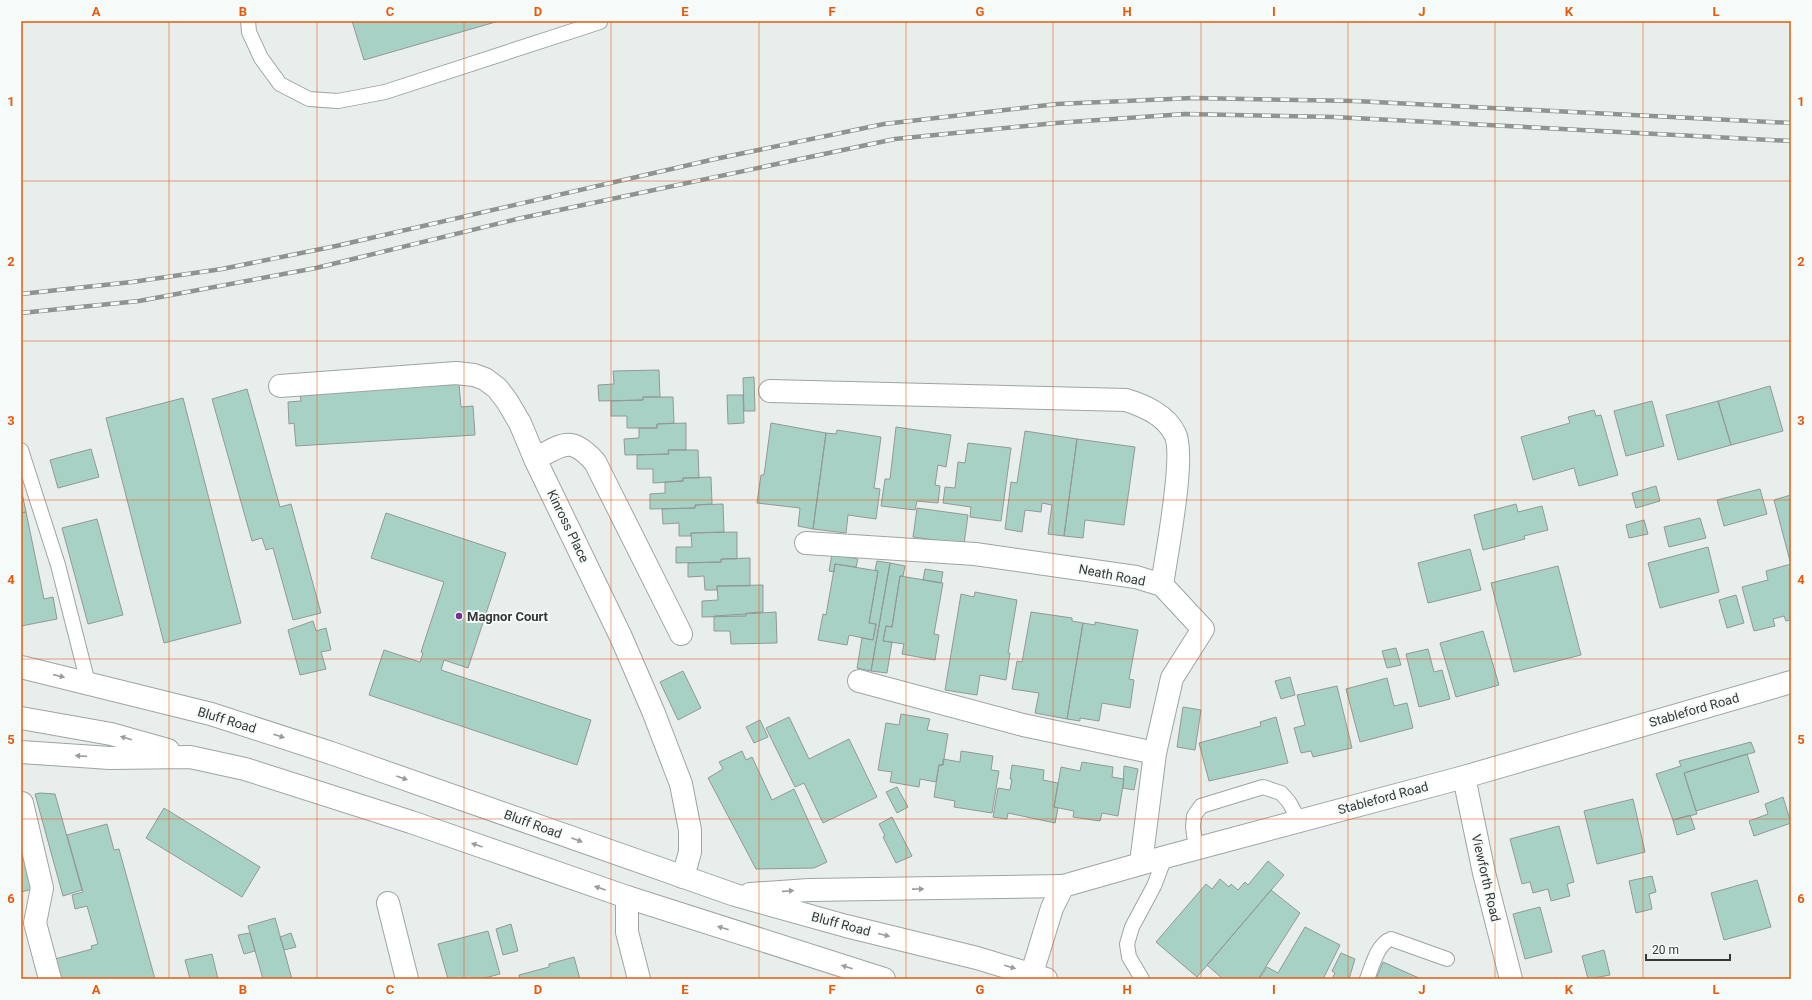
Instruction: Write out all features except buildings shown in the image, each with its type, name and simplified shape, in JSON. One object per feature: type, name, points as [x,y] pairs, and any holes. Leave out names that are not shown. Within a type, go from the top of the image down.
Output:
[{"type":"street","name":"Kinross Place","points":[[280,386],[456,373],[474,375],[485,379],[497,388],[507,401],[520,423],[535,460],[621,637],[653,710],[680,784],[690,830],[690,852],[683,877]]},
{"type":"street","points":[[770,391],[1126,400],[1143,405],[1168,424],[1176,434],[1178,448],[1177,480],[1162,585]]},
{"type":"street","points":[[535,460],[562,445],[569,444],[578,446],[595,462],[680,634]]},
{"type":"street","name":"Neath Road","points":[[806,543],[975,554],[1096,570],[1136,577],[1162,585],[1203,629],[1172,678],[1155,753],[1141,863]]},
{"type":"street","name":"Bluff Road","points":[[21,667],[211,714],[331,753],[735,896],[1039,976]]},
{"type":"street","points":[[859,681],[1023,725],[1155,753]]},
{"type":"street","name":"Stableford Road","points":[[735,896],[809,890],[1063,886],[1299,820],[1464,777],[1791,682]]},
{"type":"street","points":[[21,718],[111,734],[190,757],[245,769],[403,819],[627,897],[884,979]]},
{"type":"street","points":[[21,752],[110,758],[190,757]]},
{"type":"street","name":"Viewforth Road","points":[[1464,777],[1484,873],[1511,979]]},
{"type":"street","points":[[22,803],[42,888],[35,923],[50,979]]},
{"type":"street","points":[[1039,976],[1052,908],[1063,886]]},
{"type":"street","points":[[627,897],[627,932],[639,979]]},
{"type":"street","points":[[388,903],[408,979]]},
{"type":"lane","points":[[248,21],[249,32],[261,58],[280,84],[309,99],[338,101],[385,92],[600,22]]},
{"type":"lane","points":[[21,450],[58,565],[88,683]]},
{"type":"lane","points":[[1196,849],[1193,827],[1194,816],[1201,806],[1264,788],[1281,793],[1299,820]]},
{"type":"lane","points":[[1142,979],[1129,957],[1128,944],[1132,927],[1154,886],[1165,857]]},
{"type":"lane","points":[[1366,979],[1379,951],[1385,942],[1391,939],[1447,959]]},
{"type":"railway","points":[[21,294],[132,282],[222,269],[336,246],[715,159],[884,124],[1057,104],[1193,98],[1355,101],[1791,123]]},
{"type":"railway","points":[[21,313],[139,301],[316,268],[517,219],[895,139],[1056,123],[1185,114],[1334,117],[1791,141]]},
{"type":"place","name":"Magnor Court","points":[[459,616]]}]
